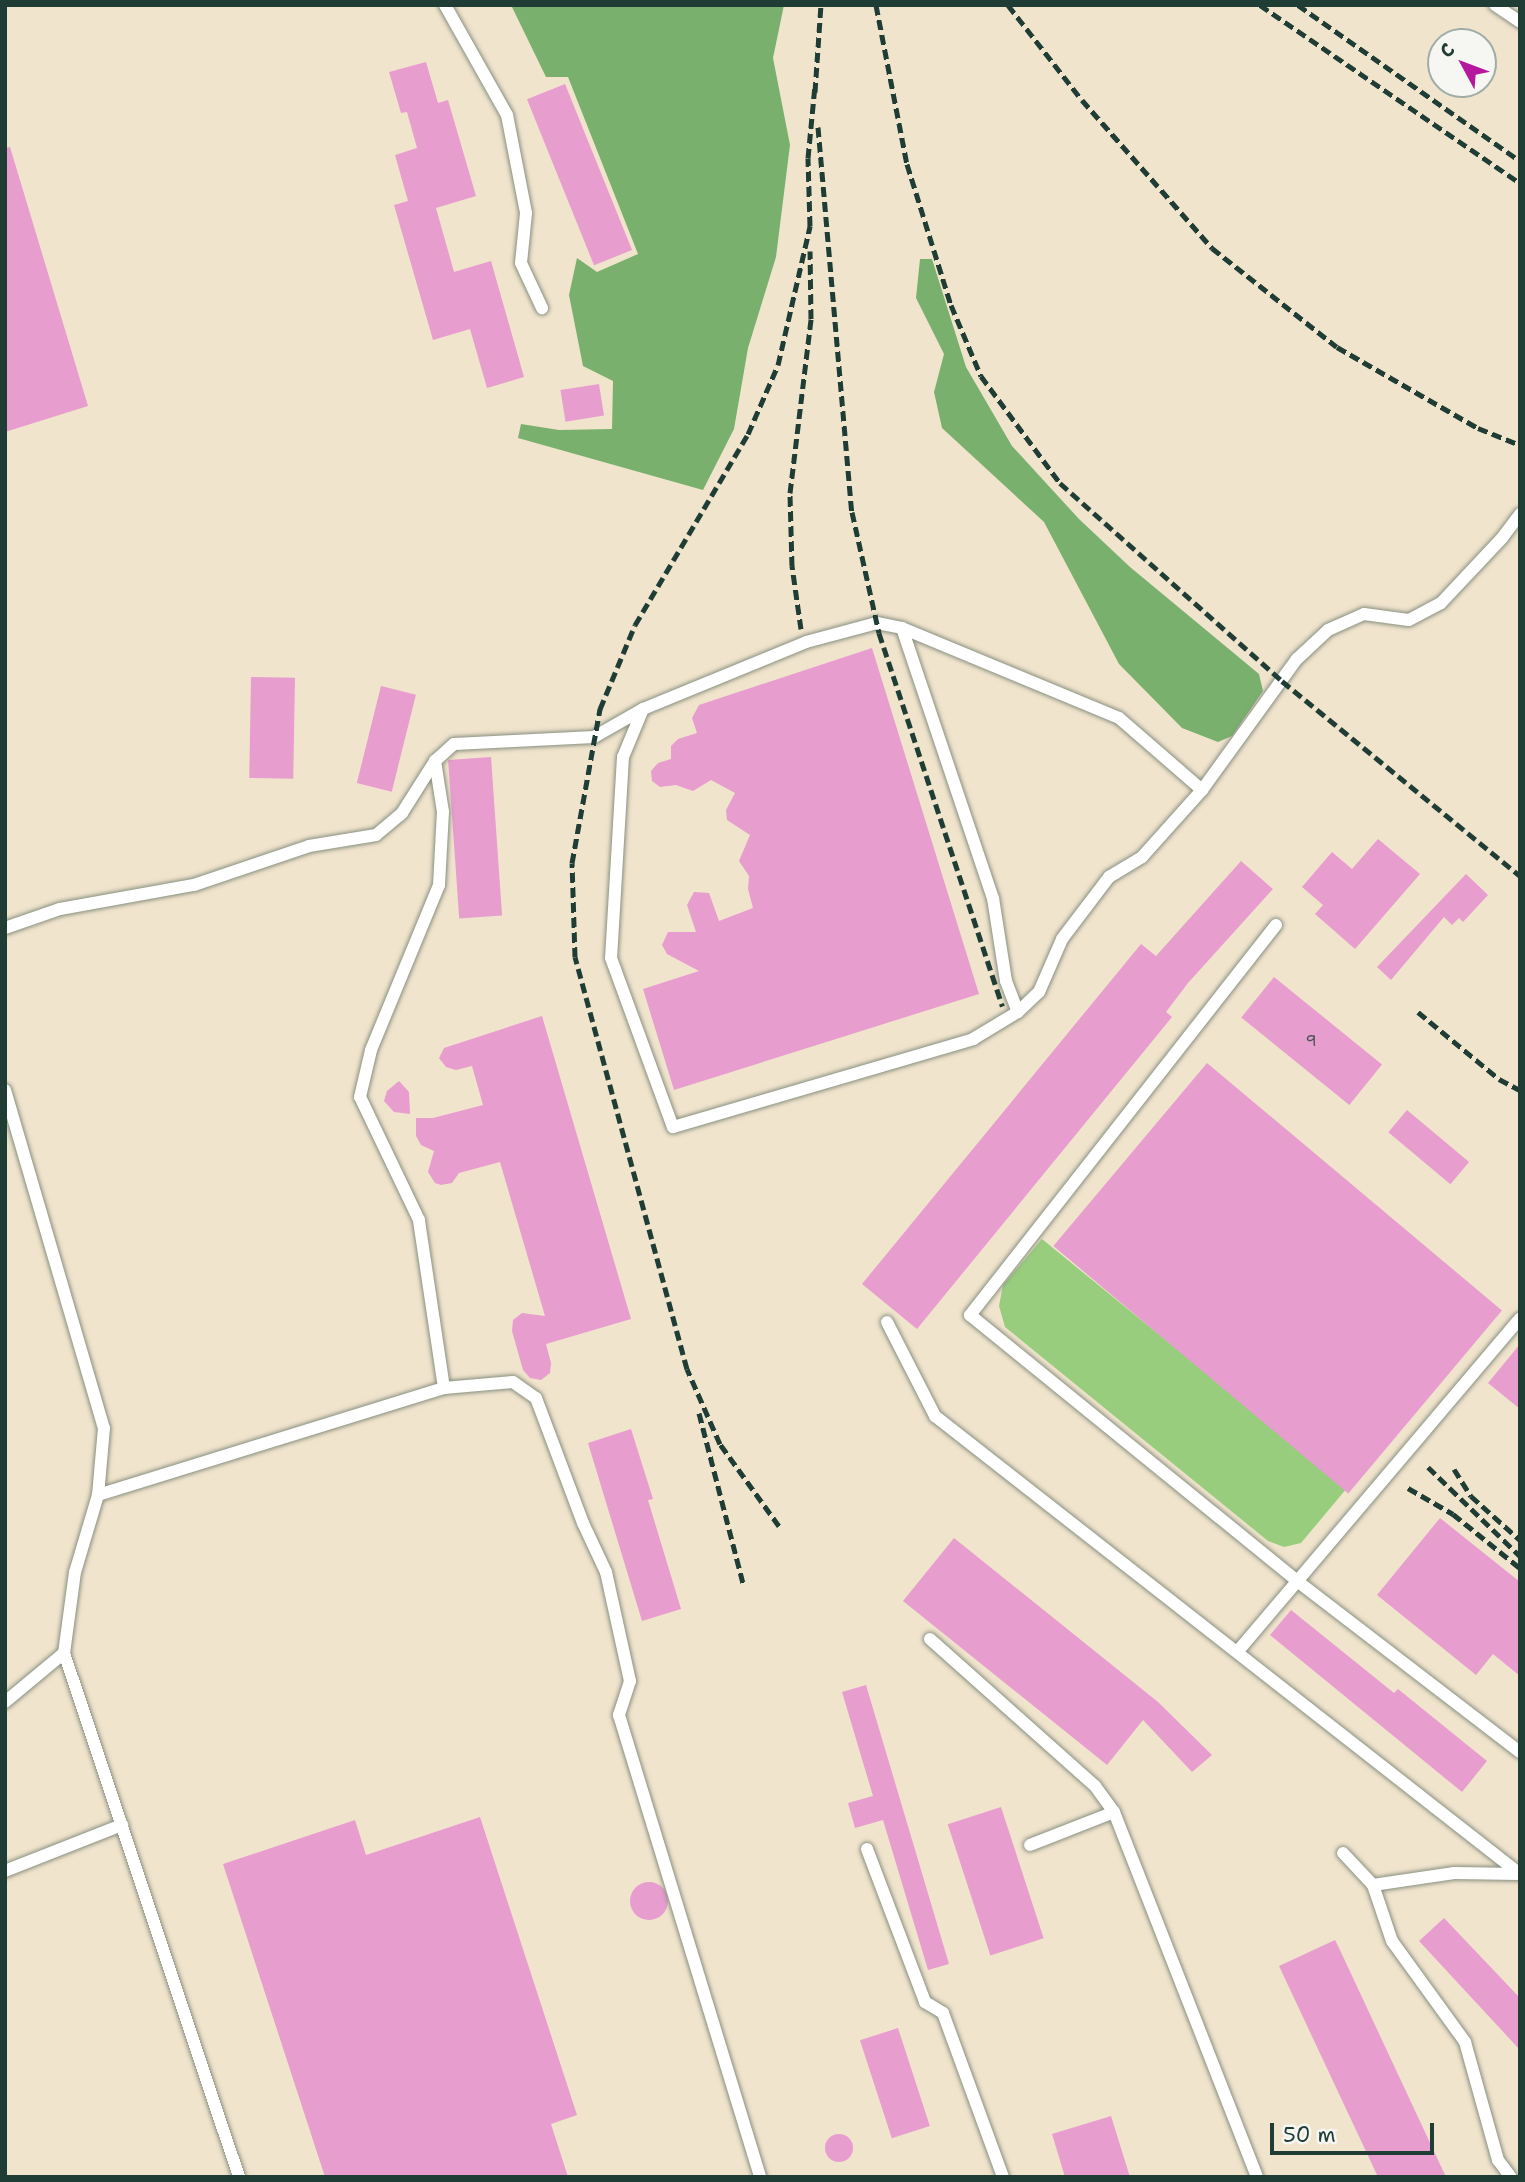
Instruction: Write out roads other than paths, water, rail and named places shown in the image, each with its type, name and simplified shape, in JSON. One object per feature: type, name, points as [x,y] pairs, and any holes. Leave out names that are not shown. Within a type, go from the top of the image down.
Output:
[{"type":"lane","points":[[445,5],[507,115],[526,213],[521,263],[542,308]]},
{"type":"lane","points":[[1495,5],[1520,22]]},
{"type":"lane","points":[[643,709],[623,757],[611,958],[673,1127],[973,1039],[1018,1012],[1039,992],[1062,939],[1109,877],[1142,857],[1202,790],[1297,660],[1328,630],[1364,614],[1409,620],[1441,603],[1502,538],[1520,514]]},
{"type":"lane","points":[[5,928],[60,909],[194,885],[309,846],[376,835],[402,813],[435,761],[454,744],[594,737],[643,709],[806,642],[877,624],[902,628],[1119,718],[1202,790]]},
{"type":"lane","points":[[902,628],[993,898],[1006,981],[1018,1012]]},
{"type":"lane","points":[[435,761],[443,812],[439,885],[371,1050],[360,1097],[419,1220],[444,1388]]},
{"type":"lane","points":[[1276,925],[970,1315],[1297,1581],[1520,1752]]},
{"type":"lane","points":[[5,1090],[104,1428],[99,1495],[75,1572],[64,1653],[239,2177]]},
{"type":"lane","points":[[1238,1651],[1520,1319]]},
{"type":"lane","points":[[887,1322],[935,1416],[1519,1874]]},
{"type":"lane","points":[[99,1495],[444,1388],[513,1382],[536,1398],[583,1523],[606,1572],[630,1681],[619,1715],[760,2177]]},
{"type":"lane","points":[[930,1639],[1096,1786],[1114,1812],[1257,2177]]},
{"type":"lane","points":[[5,1702],[64,1653]]},
{"type":"lane","points":[[1030,1845],[1114,1812]]},
{"type":"lane","points":[[5,1871],[122,1825]]},
{"type":"lane","points":[[867,1849],[925,2002],[943,2013],[1003,2177]]},
{"type":"lane","points":[[1343,1853],[1373,1885],[1392,1941],[1465,2042],[1498,2160],[1511,2177]]},
{"type":"lane","points":[[1373,1885],[1454,1873],[1519,1874]]},
{"type":"railway","points":[[815,92],[821,5]]},
{"type":"railway","points":[[876,5],[907,164],[951,305],[981,376],[1060,483],[1282,681],[1520,876]]},
{"type":"railway","points":[[1008,5],[1082,100],[1212,248],[1337,347],[1478,428],[1520,445]]},
{"type":"railway","points":[[1260,5],[1520,183]]},
{"type":"railway","points":[[1298,5],[1520,161]]},
{"type":"railway","points":[[779,1526],[720,1444],[687,1369],[575,957],[572,863],[600,709],[635,625],[748,434],[778,365],[810,226],[808,158],[815,85]]},
{"type":"railway","points":[[818,127],[852,512],[879,633],[1002,1006]]},
{"type":"railway","points":[[801,629],[792,566],[790,493],[811,319],[810,251]]},
{"type":"railway","points":[[1418,1012],[1499,1079],[1520,1090]]},
{"type":"railway","points":[[699,1413],[743,1583]]},
{"type":"railway","points":[[1428,1467],[1520,1556]]},
{"type":"railway","points":[[1454,1469],[1471,1496],[1520,1540]]},
{"type":"railway","points":[[1408,1488],[1453,1514],[1520,1568]]}]
